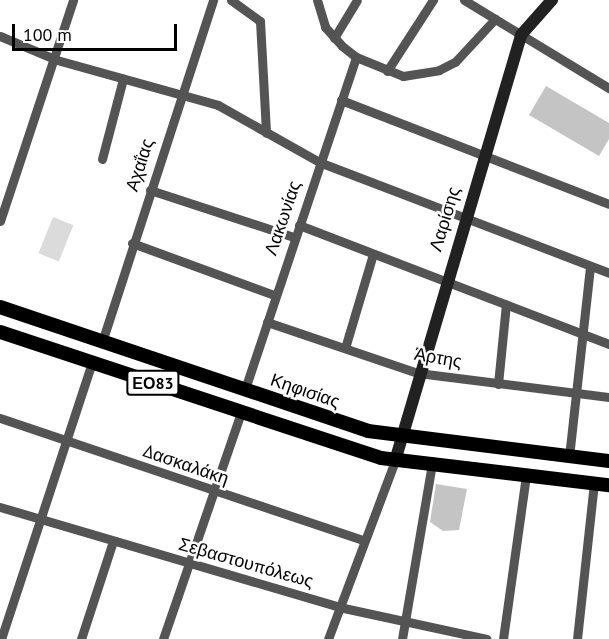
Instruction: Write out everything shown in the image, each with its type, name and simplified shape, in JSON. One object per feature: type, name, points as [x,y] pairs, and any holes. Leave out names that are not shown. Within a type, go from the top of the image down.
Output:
[{"type":"main road","name":"Κηφισίας","points":[[0,307],[244,389],[401,438],[609,461]]},
{"type":"main road","name":"ΕΟ83","points":[[0,332],[395,461],[609,484]]},
{"type":"street","points":[[0,221],[57,60],[73,0]]},
{"type":"street","name":"Αχαΐας","points":[[102,342],[132,243],[213,0]]},
{"type":"street","points":[[231,0],[260,21],[266,134]]},
{"type":"street","points":[[317,0],[319,16],[334,38],[356,57],[387,71],[418,76],[439,70],[467,52],[495,19]]},
{"type":"street","points":[[334,38],[357,0]]},
{"type":"street","points":[[387,71],[433,0]]},
{"type":"street","points":[[464,0],[609,88]]},
{"type":"street","name":"Λαρίσης","points":[[395,461],[418,374],[521,35],[552,0]]},
{"type":"street","points":[[0,36],[57,60],[218,105],[266,134],[320,162],[609,273]]},
{"type":"street","name":"Λακωνίας","points":[[244,389],[356,57]]},
{"type":"street","points":[[102,159],[123,79]]},
{"type":"street","points":[[341,100],[609,204]]},
{"type":"street","points":[[150,190],[294,237]]},
{"type":"street","points":[[299,225],[609,344]]},
{"type":"street","points":[[132,243],[274,295]]},
{"type":"street","points":[[345,348],[373,254]]},
{"type":"street","points":[[569,457],[590,266]]},
{"type":"street","points":[[498,384],[506,304]]},
{"type":"street","name":"Άρτης","points":[[267,322],[418,374],[609,397]]},
{"type":"street","points":[[0,639],[92,363]]},
{"type":"street","points":[[163,639],[211,492],[241,412]]},
{"type":"street","name":"Δασκαλάκη","points":[[0,418],[211,492],[362,540]]},
{"type":"street","points":[[328,639],[362,540],[395,461]]},
{"type":"street","points":[[402,639],[432,464]]},
{"type":"street","points":[[503,639],[526,475]]},
{"type":"street","points":[[577,639],[594,483]]},
{"type":"street","name":"Σεβαστουπόλεως","points":[[0,507],[339,607],[404,624],[487,639]]},
{"type":"street","points":[[81,639],[113,541]]},
{"type":"shaded area","points":[[53,217],[73,225],[59,261],[38,253]]},
{"type":"building","points":[[546,86],[609,123],[609,139],[599,156],[529,115]]},
{"type":"building","points":[[436,484],[467,489],[459,530],[443,531],[430,522]]}]
